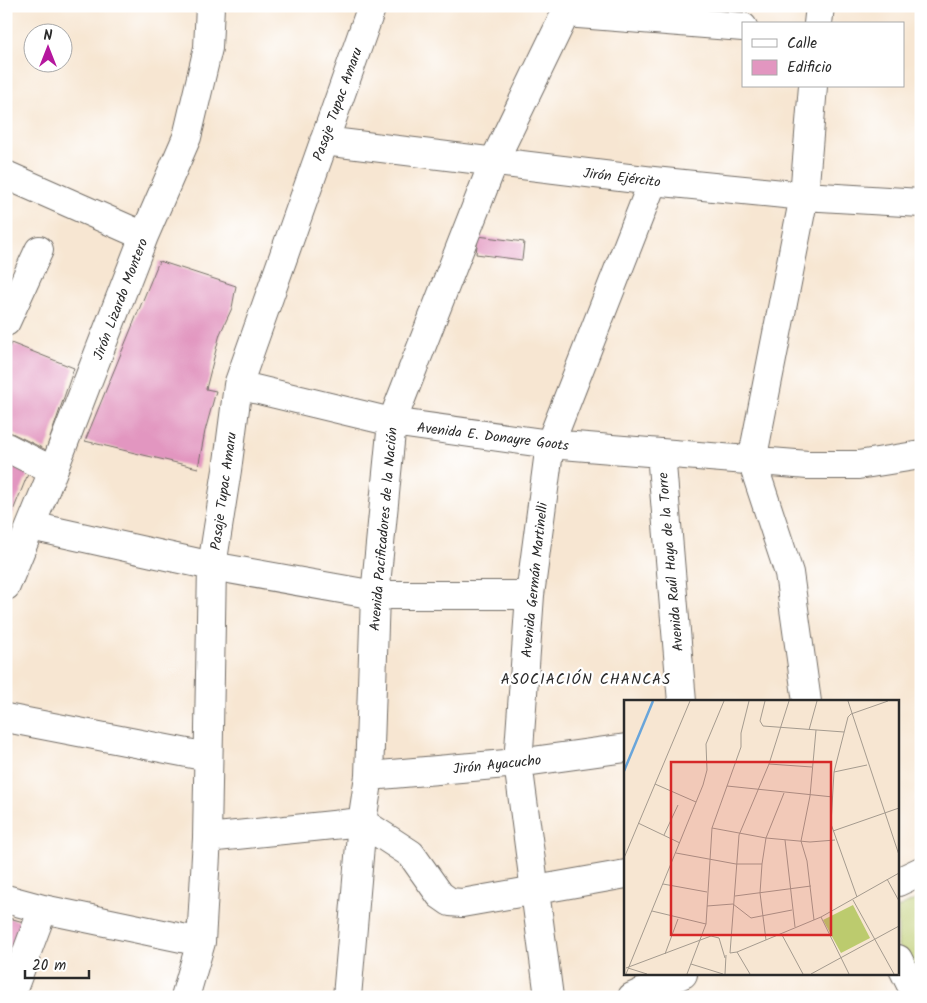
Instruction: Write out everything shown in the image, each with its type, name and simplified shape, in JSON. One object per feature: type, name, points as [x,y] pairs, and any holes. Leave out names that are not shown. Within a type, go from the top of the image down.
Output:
[{"type":"street","name":"Jirón Lizardo Montero","points":[[6,586],[53,472],[144,236],[187,137],[208,48],[210,6]]},
{"type":"street","name":"Pasaje Tupac Amaru","points":[[185,997],[201,942],[207,838],[212,566],[238,385],[372,6]]},
{"type":"street","points":[[818,22],[820,6]]},
{"type":"street","points":[[567,10],[742,27]]},
{"type":"street","name":"Avenida Pacificadores de la Nación","points":[[347,997],[362,822],[369,776],[375,595],[392,422],[494,161],[567,10]]},
{"type":"street","points":[[807,700],[789,573],[752,461],[804,196],[813,88]]},
{"type":"street","name":"Jirón Ejército","points":[[324,141],[653,181],[804,196],[921,203]]},
{"type":"street","points":[[6,175],[144,236]]},
{"type":"street","name":"Avenida Germán Martinelli","points":[[549,997],[518,763],[530,595],[550,444],[653,181]]},
{"type":"street","points":[[6,322],[39,250]]},
{"type":"street","name":"Avenida E. Donayre Goots","points":[[238,385],[392,422],[550,444],[808,465],[858,465],[921,456]]},
{"type":"street","points":[[6,447],[53,472]]},
{"type":"street","name":"Avenida Raúl Haya de la Torre","points":[[661,453],[682,700]]},
{"type":"street","points":[[31,526],[212,566],[375,595],[530,595]]},
{"type":"street","points":[[6,718],[208,757]]},
{"type":"street","name":"Jirón Ayacucho","points":[[369,776],[518,763],[624,748]]},
{"type":"street","points":[[207,838],[362,822],[411,854],[440,895],[450,902],[462,903],[624,874]]},
{"type":"street","points":[[900,881],[921,871]]},
{"type":"street","points":[[6,899],[43,909],[201,942]]},
{"type":"street","points":[[10,997],[43,909]]},
{"type":"street","points":[[900,964],[917,997]]},
{"type":"street","points":[[637,996],[680,976]]},
{"type":"green space","points":[[921,897],[921,988],[900,950],[900,907]]},
{"type":"building","points":[[478,236],[524,242],[522,260],[476,254]]},
{"type":"building","points":[[159,261],[236,286],[232,308],[220,334],[206,389],[216,391],[205,431],[198,468],[85,441]]},
{"type":"building","points":[[11,343],[74,368],[46,450],[6,430],[6,354]]},
{"type":"building","points":[[6,463],[28,474],[6,528]]},
{"type":"building","points":[[6,917],[34,925],[6,995]]},
{"type":"district","name":"ASOCIACIÓN CHANCAS","points":[[586,679]]}]
